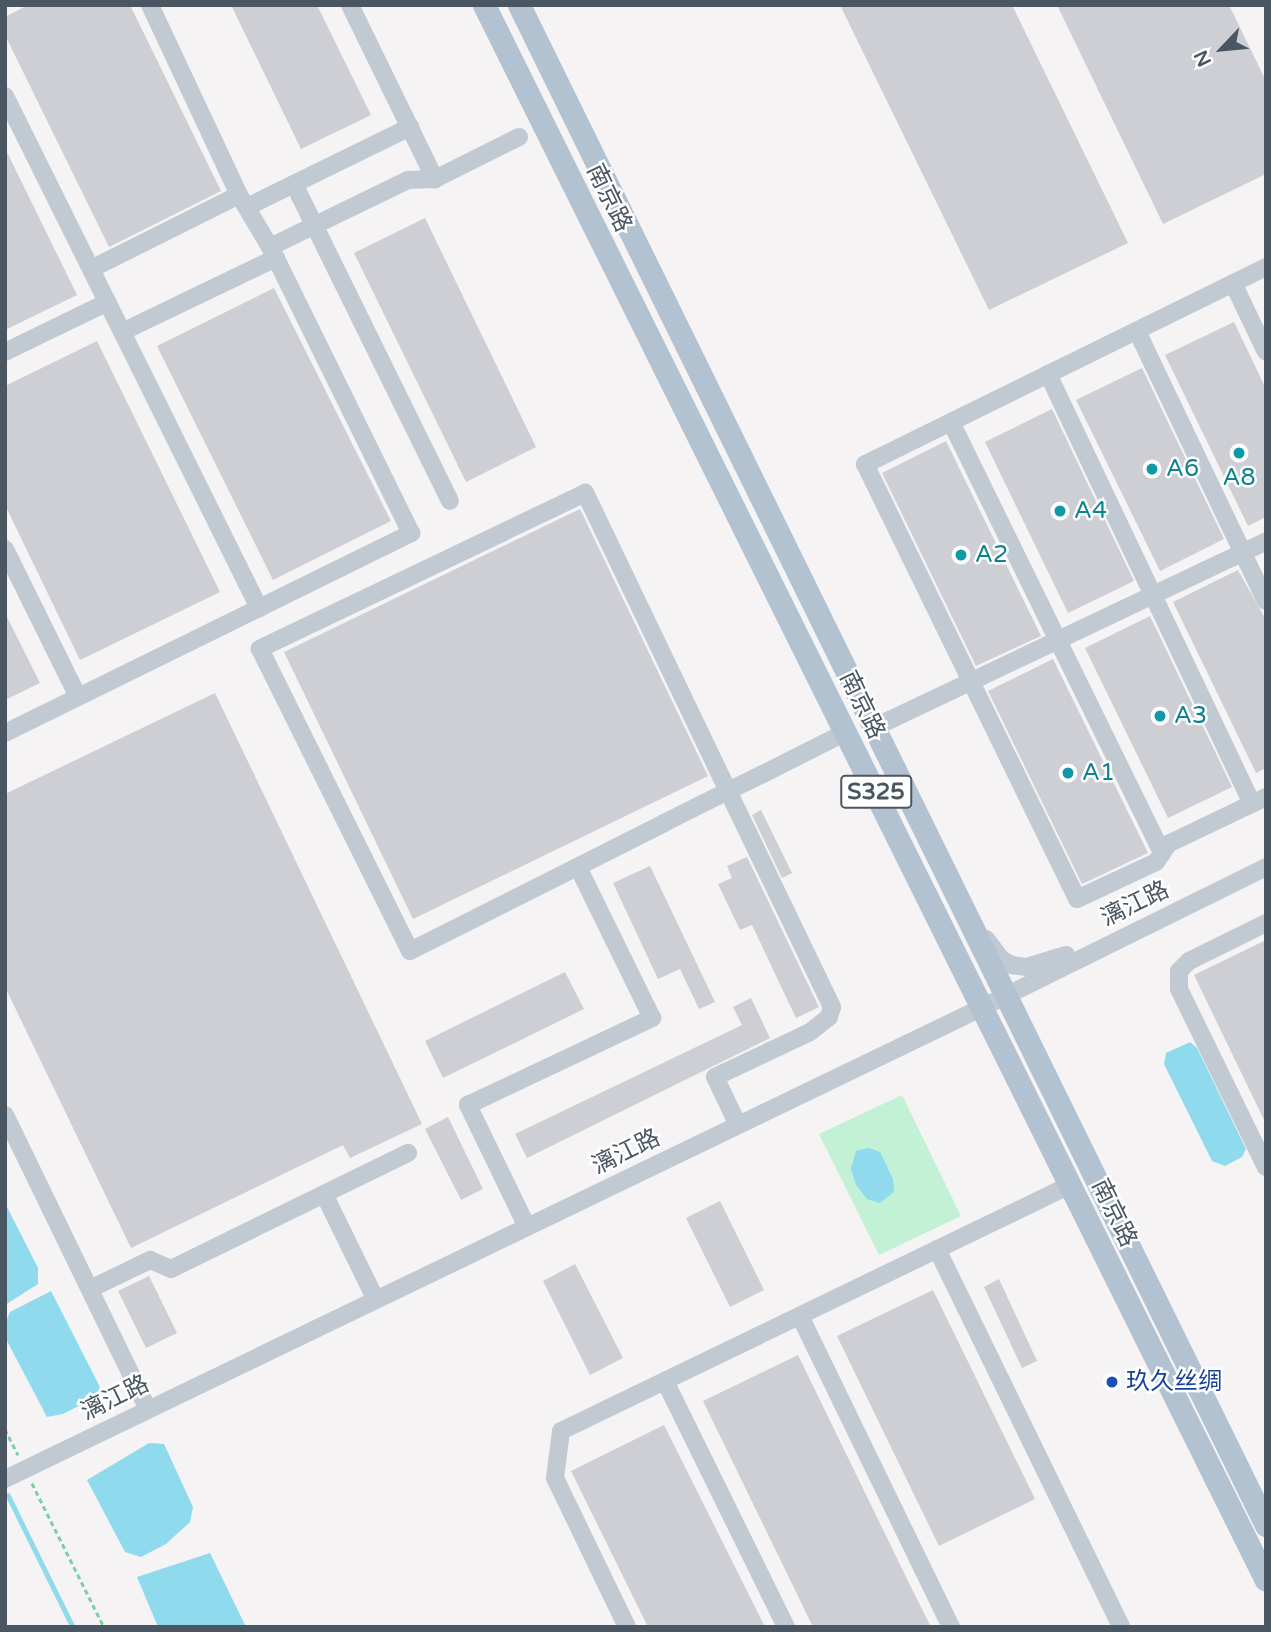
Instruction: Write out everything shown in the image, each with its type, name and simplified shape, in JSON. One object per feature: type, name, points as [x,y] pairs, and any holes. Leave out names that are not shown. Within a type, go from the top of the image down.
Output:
[{"type":"main road","name":"南京路","points":[[484,5],[1266,1580]]},
{"type":"main road","name":"南京路","points":[[519,5],[1266,1525]]},
{"type":"street","points":[[5,733],[411,533],[273,252],[243,201],[150,5]]},
{"type":"street","points":[[350,5],[435,178]]},
{"type":"street","points":[[5,96],[259,608]]},
{"type":"street","points":[[91,269],[243,201],[293,184],[410,127]]},
{"type":"street","points":[[122,332],[273,252],[314,226],[408,180],[435,178],[519,137]]},
{"type":"street","points":[[293,184],[450,500]]},
{"type":"street","points":[[1048,374],[1153,595],[1259,800],[1168,844],[1156,862],[1077,899],[865,464],[1048,374],[1233,284],[1266,267]]},
{"type":"street","points":[[1233,284],[1266,352]]},
{"type":"street","points":[[5,352],[108,302]]},
{"type":"street","points":[[1137,331],[1266,601]]},
{"type":"street","points":[[951,422],[1162,853]]},
{"type":"street","points":[[738,1125],[715,1077],[810,1032],[829,1017],[832,1007],[728,791],[585,493],[260,649],[410,951],[578,867],[728,791],[846,732]]},
{"type":"street","points":[[875,727],[1266,541]]},
{"type":"street","points":[[5,549],[78,697]]},
{"type":"street","points":[[527,1227],[468,1105],[652,1018],[578,867]]},
{"type":"street","name":"漓江路","points":[[5,1479],[983,1007],[1266,867]]},
{"type":"street","points":[[967,915],[1001,959],[1026,967],[1139,930]]},
{"type":"street","points":[[1266,923],[1189,961],[1179,971],[1179,989],[1266,1167]]},
{"type":"street","points":[[5,1115],[148,1409]]},
{"type":"street","points":[[90,1289],[150,1259],[171,1269],[408,1153]]},
{"type":"street","points":[[627,1627],[555,1478],[561,1431],[1070,1185]]},
{"type":"street","points":[[324,1194],[376,1300]]},
{"type":"street","points":[[937,1250],[1121,1627]]},
{"type":"street","points":[[800,1316],[951,1627]]},
{"type":"street","points":[[665,1381],[786,1627]]},
{"type":"path","points":[[5,1429],[104,1627]]},
{"type":"green space","points":[[902,1095],[961,1216],[879,1255],[819,1134]]},
{"type":"water","points":[[1190,1042],[1197,1048],[1246,1149],[1242,1157],[1225,1166],[1212,1161],[1164,1064],[1166,1053]]},
{"type":"water","points":[[869,1148],[880,1152],[893,1179],[894,1192],[880,1203],[867,1199],[856,1185],[851,1169],[856,1151]]},
{"type":"water","points":[[5,1203],[38,1268],[38,1284],[5,1305]]},
{"type":"water","points":[[51,1291],[100,1387],[94,1398],[63,1414],[47,1417],[7,1341],[5,1324],[10,1312]]},
{"type":"water","points":[[149,1443],[164,1444],[193,1507],[190,1522],[166,1544],[141,1557],[125,1552],[87,1480]]},
{"type":"water","points":[[210,1553],[246,1627],[158,1627],[137,1577]]},
{"type":"building","points":[[28,5],[130,5],[221,191],[109,247],[5,35],[5,17]]},
{"type":"building","points":[[231,5],[317,5],[371,115],[301,149]]},
{"type":"building","points":[[840,5],[1012,5],[1128,243],[989,310]]},
{"type":"building","points":[[1057,5],[1229,5],[1266,81],[1266,174],[1163,224]]},
{"type":"building","points":[[5,148],[77,295],[5,330]]},
{"type":"building","points":[[425,218],[536,447],[466,482],[354,253]]},
{"type":"building","points":[[274,288],[391,521],[273,580],[157,346]]},
{"type":"building","name":"A8","points":[[1234,322],[1266,389],[1266,517],[1248,526],[1165,355]]},
{"type":"building","points":[[97,341],[220,592],[80,660],[5,505],[5,386]]},
{"type":"building","name":"A6","points":[[1142,368],[1224,539],[1160,571],[1076,400]]},
{"type":"building","name":"A4","points":[[1052,409],[1134,581],[1068,613],[985,442]]},
{"type":"building","name":"A2","points":[[946,441],[1041,636],[976,666],[882,473]]},
{"type":"building","points":[[580,509],[708,776],[413,919],[284,652]]},
{"type":"building","points":[[1238,570],[1266,620],[1266,768],[1256,773],[1173,602]]},
{"type":"building","points":[[5,613],[40,683],[5,700]]},
{"type":"building","name":"A3","points":[[1150,616],[1232,787],[1168,818],[1085,648]]},
{"type":"building","name":"A1","points":[[1053,659],[1148,853],[1082,884],[988,691]]},
{"type":"building","points":[[215,693],[422,1124],[350,1158],[343,1145],[131,1248],[5,987],[5,794]]},
{"type":"building","points":[[761,810],[792,873],[782,878],[752,815]]},
{"type":"building","points":[[747,857],[819,1007],[796,1018],[752,925],[740,930],[718,884],[732,878],[727,866]]},
{"type":"building","points":[[650,866],[715,1002],[699,1009],[680,969],[658,979],[613,883]]},
{"type":"building","points":[[1266,940],[1266,1124],[1194,975]]},
{"type":"building","points":[[565,972],[584,1009],[443,1078],[425,1041]]},
{"type":"building","points":[[751,998],[770,1038],[527,1158],[515,1134],[742,1025],[733,1007]]},
{"type":"building","points":[[448,1117],[483,1189],[461,1200],[425,1129]]},
{"type":"building","points":[[720,1201],[764,1290],[730,1307],[686,1218]]},
{"type":"building","points":[[575,1264],[623,1358],[590,1375],[543,1281]]},
{"type":"building","points":[[149,1276],[177,1333],[146,1348],[118,1291]]},
{"type":"building","points":[[999,1279],[1037,1361],[1022,1368],[984,1287]]},
{"type":"building","points":[[933,1290],[1035,1499],[939,1546],[837,1336]]},
{"type":"building","points":[[798,1355],[931,1627],[813,1627],[703,1401]]},
{"type":"building","points":[[664,1425],[765,1627],[648,1627],[571,1471]]},
{"type":"waterway","points":[[8,1495],[73,1627]]},
{"type":"place","name":"A8","points":[[1239,453]]},
{"type":"place","name":"A6","points":[[1152,469]]},
{"type":"place","name":"A4","points":[[1060,511]]},
{"type":"place","name":"A2","points":[[961,555]]},
{"type":"place","name":"A3","points":[[1160,716]]},
{"type":"place","name":"A1","points":[[1068,773]]},
{"type":"place","name":"玖久丝绸","points":[[1112,1382]]}]
